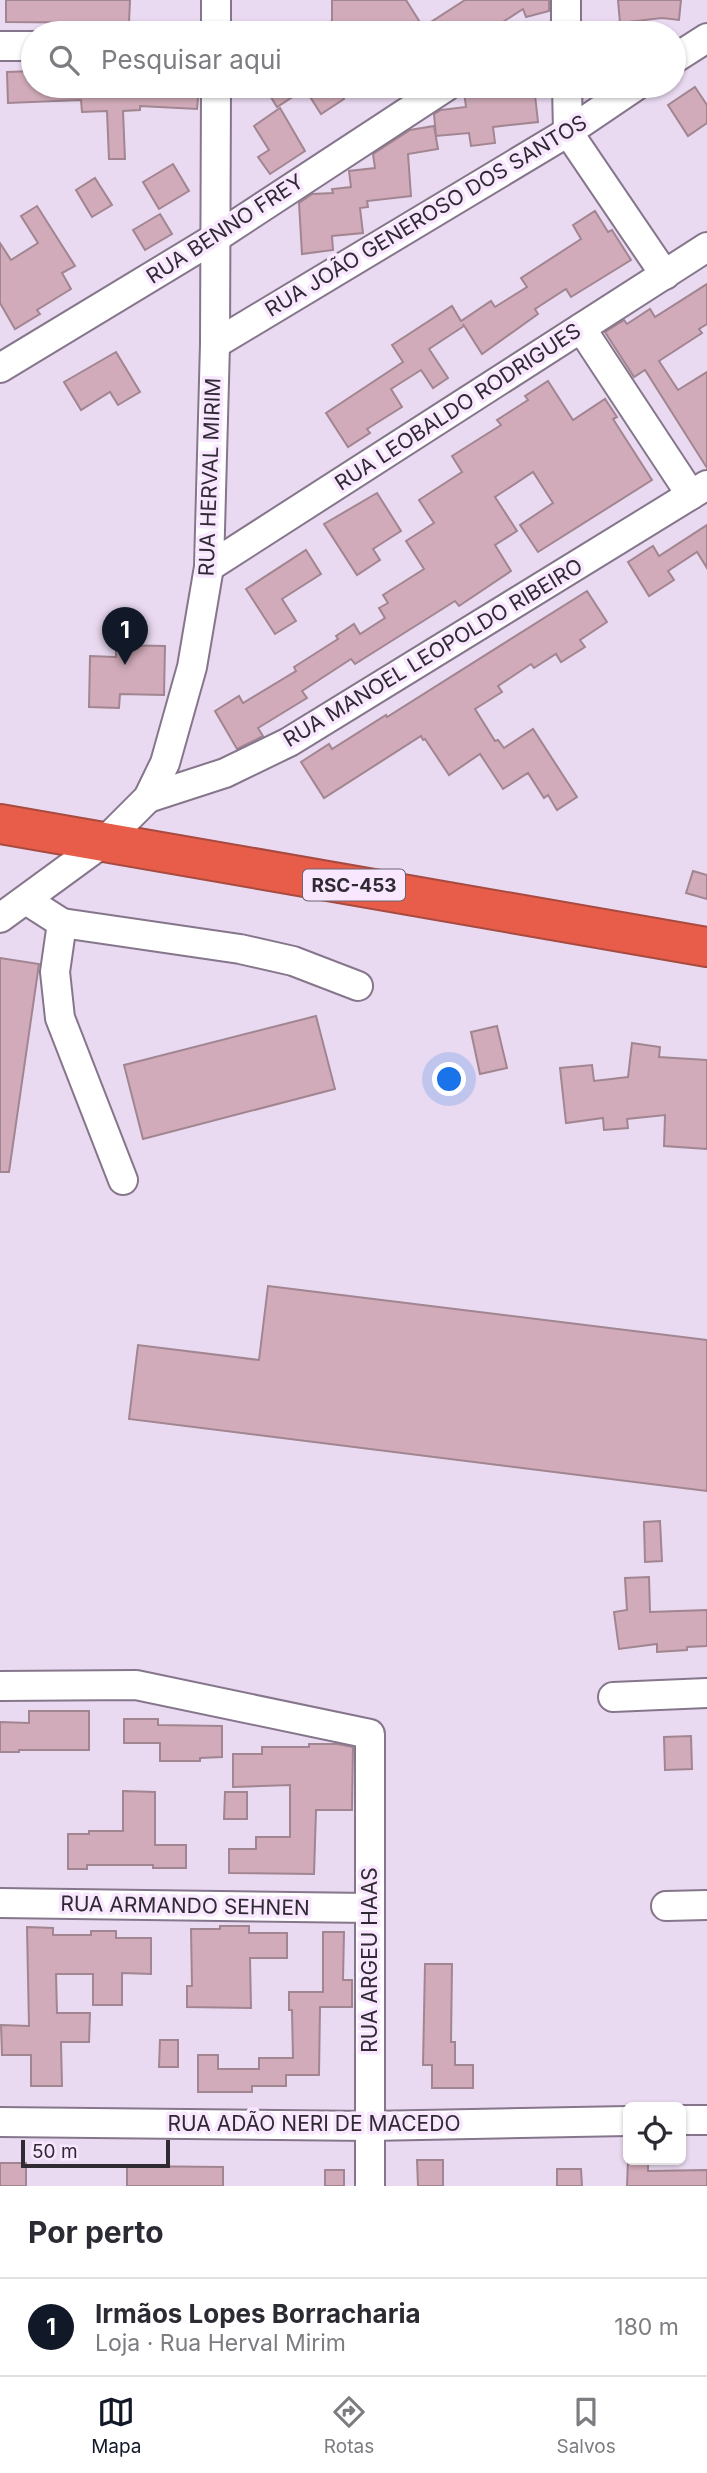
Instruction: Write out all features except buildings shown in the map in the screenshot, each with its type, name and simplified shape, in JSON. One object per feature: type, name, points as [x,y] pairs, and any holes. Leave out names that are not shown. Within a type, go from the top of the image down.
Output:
[{"type":"highway","name":"RSC-453","points":[[0,824],[707,947]]},
{"type":"street","points":[[216,0],[216,21]]},
{"type":"street","points":[[566,0],[566,21]]},
{"type":"street","points":[[686,50],[707,38]]},
{"type":"street","points":[[0,47],[21,46]]},
{"type":"street","name":"RUA HERVAL MIRIM","points":[[0,918],[104,842],[148,799],[165,763],[192,667],[209,566],[215,344],[216,98]]},
{"type":"street","name":"RUA BENNO FREY","points":[[0,368],[215,238],[429,98]]},
{"type":"street","points":[[567,98],[568,132],[665,275]]},
{"type":"street","name":"RUA JOÃO GENEROSO DOS SANTOS","points":[[215,344],[568,132],[618,98]]},
{"type":"street","name":"RUA LEOBALDO RODRIGUES","points":[[209,566],[707,247]]},
{"type":"street","points":[[581,328],[699,490]]},
{"type":"street","name":"RUA MANOEL LEOPOLDO RIBEIRO","points":[[148,799],[225,773],[289,742],[699,490]]},
{"type":"street","points":[[26,900],[62,923],[240,949],[292,961],[358,986]]},
{"type":"street","points":[[62,923],[55,972],[60,1018],[123,1180]]},
{"type":"street","name":"RUA ARGEU HAAS","points":[[0,1686],[136,1685],[370,1734],[370,2186]]},
{"type":"street","points":[[613,1697],[707,1693]]},
{"type":"street","name":"RUA ARMANDO SEHNEN","points":[[0,1903],[370,1908]]},
{"type":"street","points":[[666,1906],[707,1905]]},
{"type":"street","points":[[686,2120],[707,2120]]},
{"type":"street","name":"RUA ADÃO NERI DE MACEDO","points":[[0,2122],[370,2126],[623,2121]]},
{"type":"place","name":"Irmãos Lopes Borracharia","points":[[125,665]]}]
